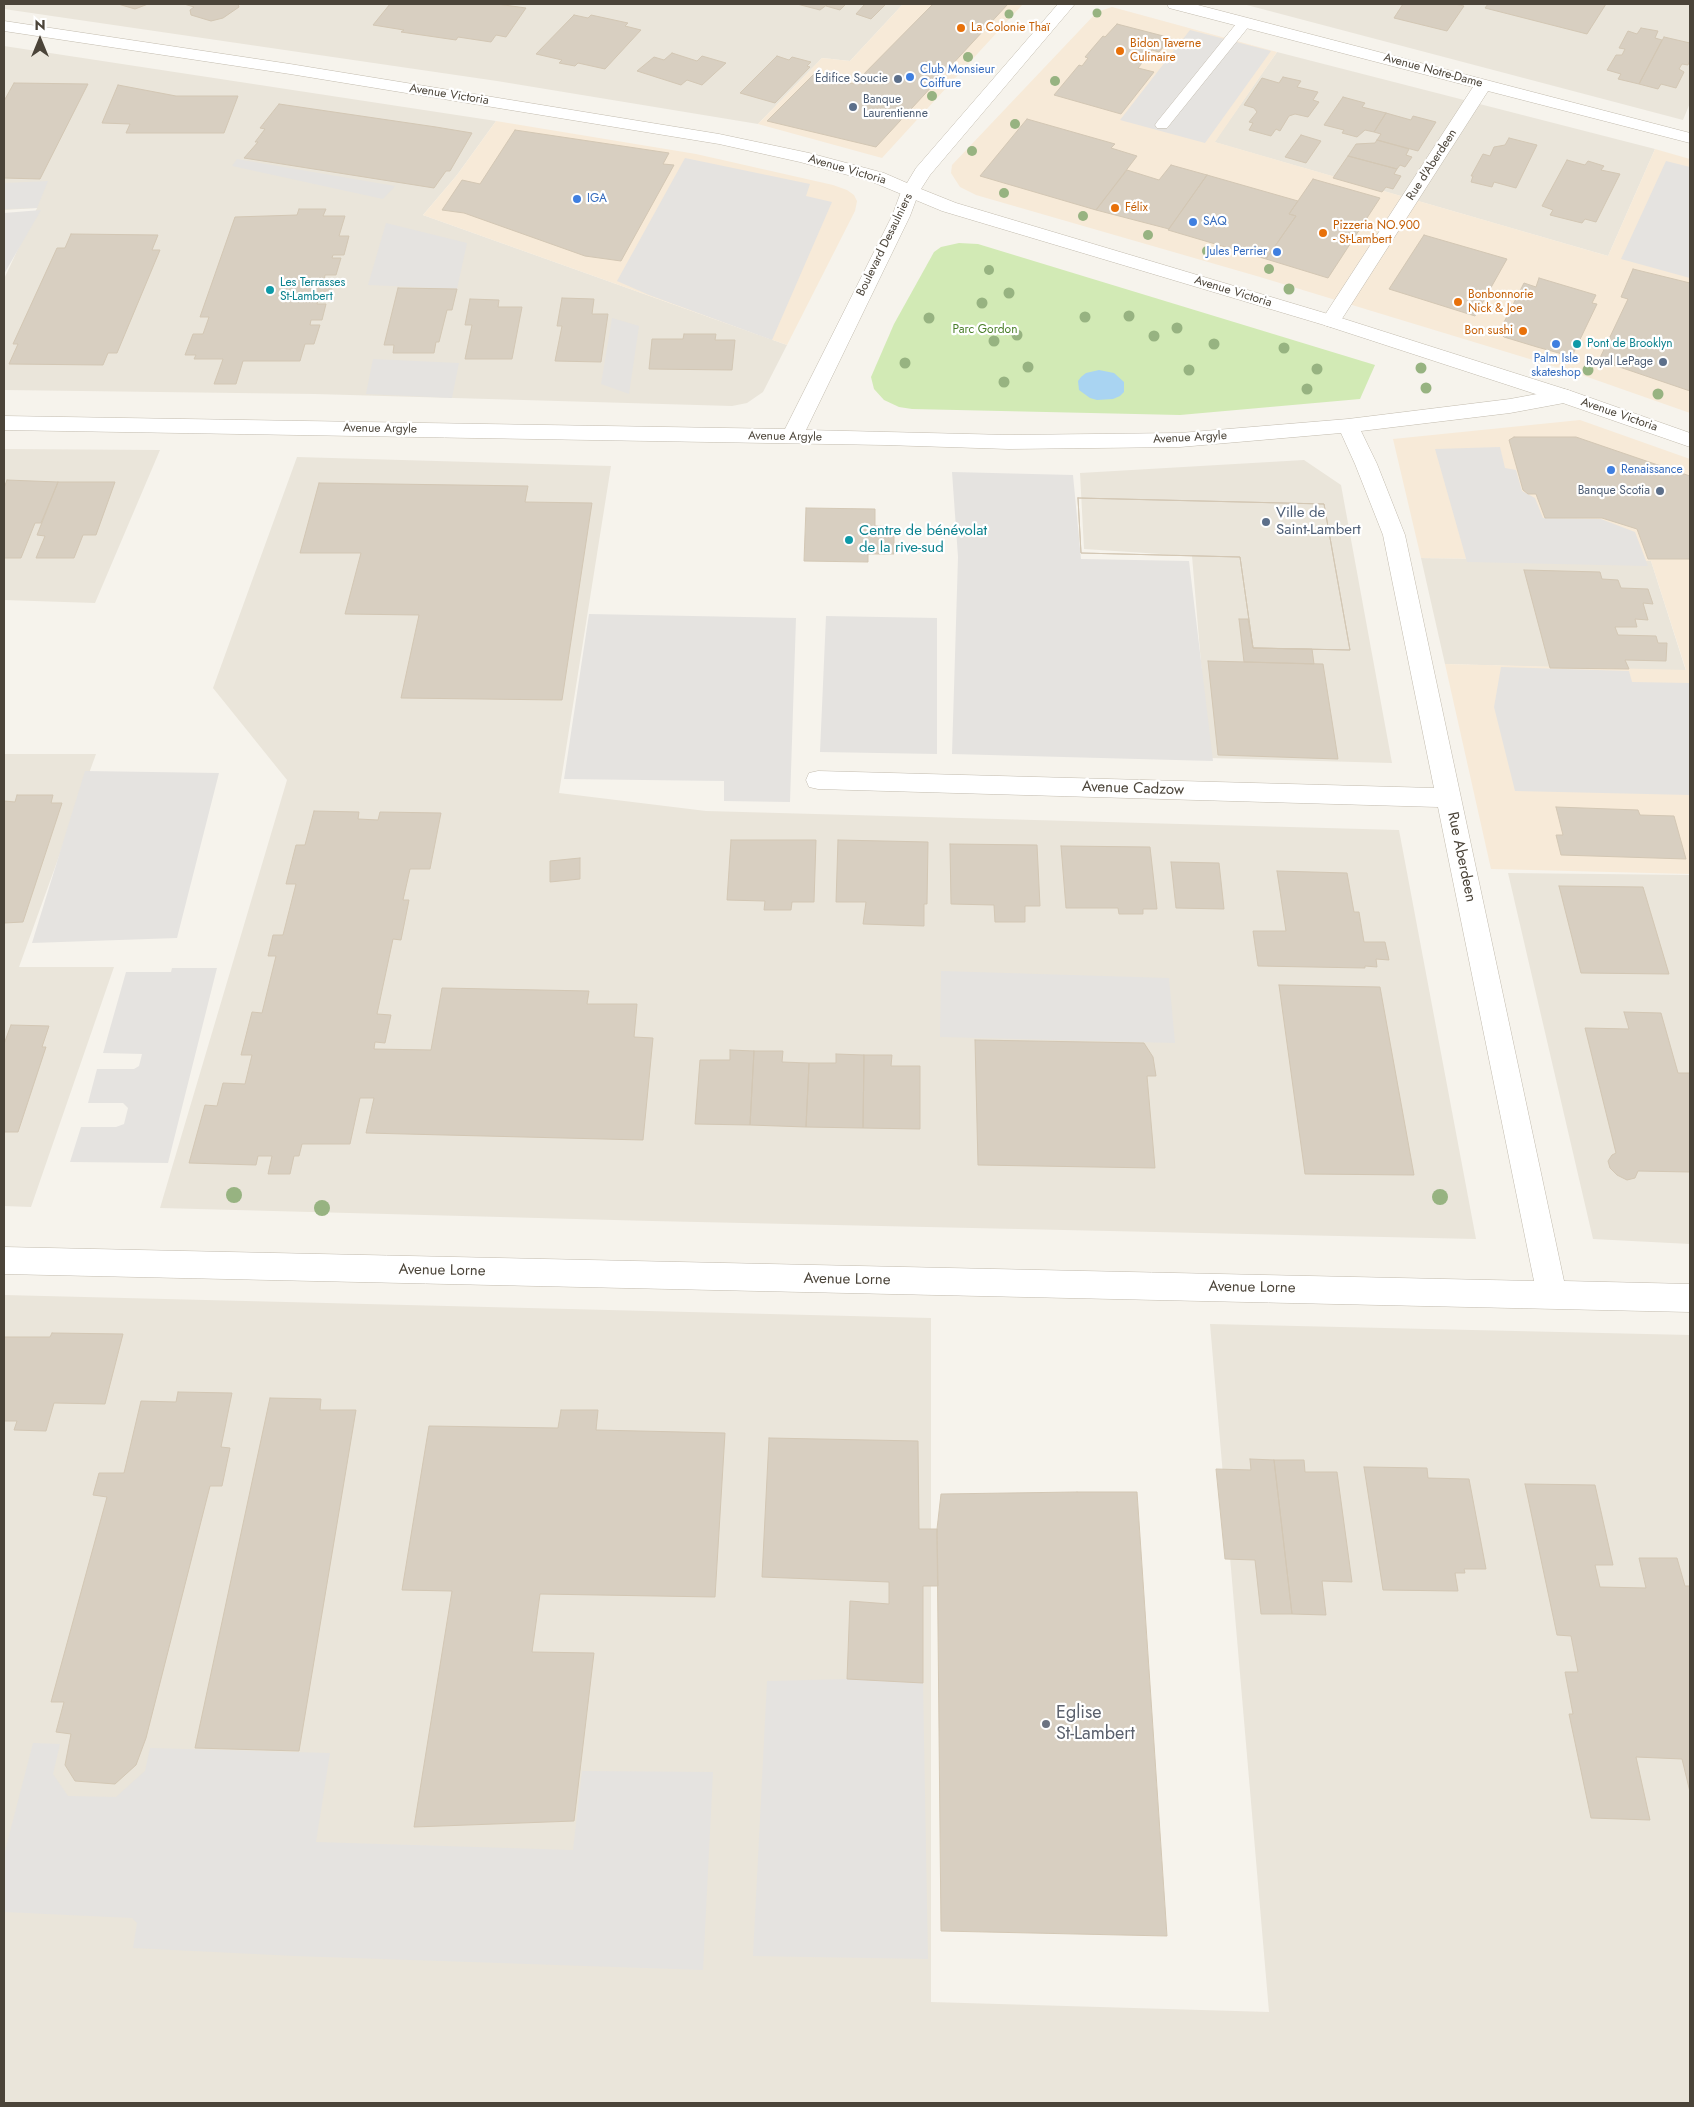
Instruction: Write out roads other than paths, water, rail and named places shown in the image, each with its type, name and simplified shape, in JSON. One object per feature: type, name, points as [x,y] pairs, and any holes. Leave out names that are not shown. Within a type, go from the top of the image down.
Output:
[{"type":"street","name":"Boulevard Desaulniers","points":[[792,437],[901,216],[910,192],[923,172],[1067,4]]},
{"type":"street","name":"Avenue Notre-Dame","points":[[1175,4],[1690,138]]},
{"type":"street","name":"Avenue Victoria","points":[[4,26],[290,69],[719,139],[802,157],[877,177],[949,207],[1331,321],[1564,396],[1690,440]]},
{"type":"street","name":"Rue d'Aberdeen","points":[[1331,321],[1484,84]]},
{"type":"street","name":"Avenue Argyle","points":[[4,422],[1009,442],[1180,440],[1348,426],[1510,406],[1564,396]]},
{"type":"street","name":"Rue Aberdeen","points":[[1348,426],[1362,454],[1393,528],[1552,1295]]},
{"type":"street","name":"Avenue Cadzow","points":[[818,780],[1449,798]]},
{"type":"street","name":"Avenue Lorne","points":[[4,1261],[1690,1298]]},
{"type":"lane","points":[[1162,125],[1245,22]]},
{"type":"water","points":[[1099,370],[1114,373],[1124,382],[1124,392],[1120,396],[1113,399],[1097,400],[1090,398],[1079,390],[1078,381],[1081,377],[1086,373]]},
{"type":"place","name":"La Colonie Thaï","points":[[961,28]]},
{"type":"place","name":"Bidon Taverne Culinaire","points":[[1120,51]]},
{"type":"place","name":"Club Monsieur Coiffure","points":[[910,77]]},
{"type":"place","name":"Édifice Soucie","points":[[898,79]]},
{"type":"place","name":"Banque Laurentienne","points":[[853,107]]},
{"type":"place","name":"IGA","points":[[577,199]]},
{"type":"place","name":"Félix","points":[[1115,208]]},
{"type":"place","name":"SAQ","points":[[1193,222]]},
{"type":"place","name":"Pizzeria NO.900 - St-Lambert","points":[[1323,233]]},
{"type":"place","name":"Jules Perrier","points":[[1277,252]]},
{"type":"place","name":"Les Terrasses St-Lambert","points":[[270,290]]},
{"type":"place","name":"Bonbonnorie Nick & Joe","points":[[1458,302]]},
{"type":"place","name":"Bon sushi","points":[[1523,331]]},
{"type":"place","name":"Palm Isle skateshop","points":[[1556,344]]},
{"type":"place","name":"Pont de Brooklyn","points":[[1577,344]]},
{"type":"place","name":"Royal LePage","points":[[1663,362]]},
{"type":"place","name":"Renaissance","points":[[1611,470]]},
{"type":"place","name":"Banque Scotia","points":[[1660,491]]},
{"type":"place","name":"Ville de Saint-Lambert","points":[[1266,522]]},
{"type":"place","name":"Centre de bénévolat de la rive-sud","points":[[849,540]]},
{"type":"place","name":"Eglise St-Lambert","points":[[1046,1724]]},
{"type":"park label","name":"Parc Gordon","points":[[985,330]]}]
